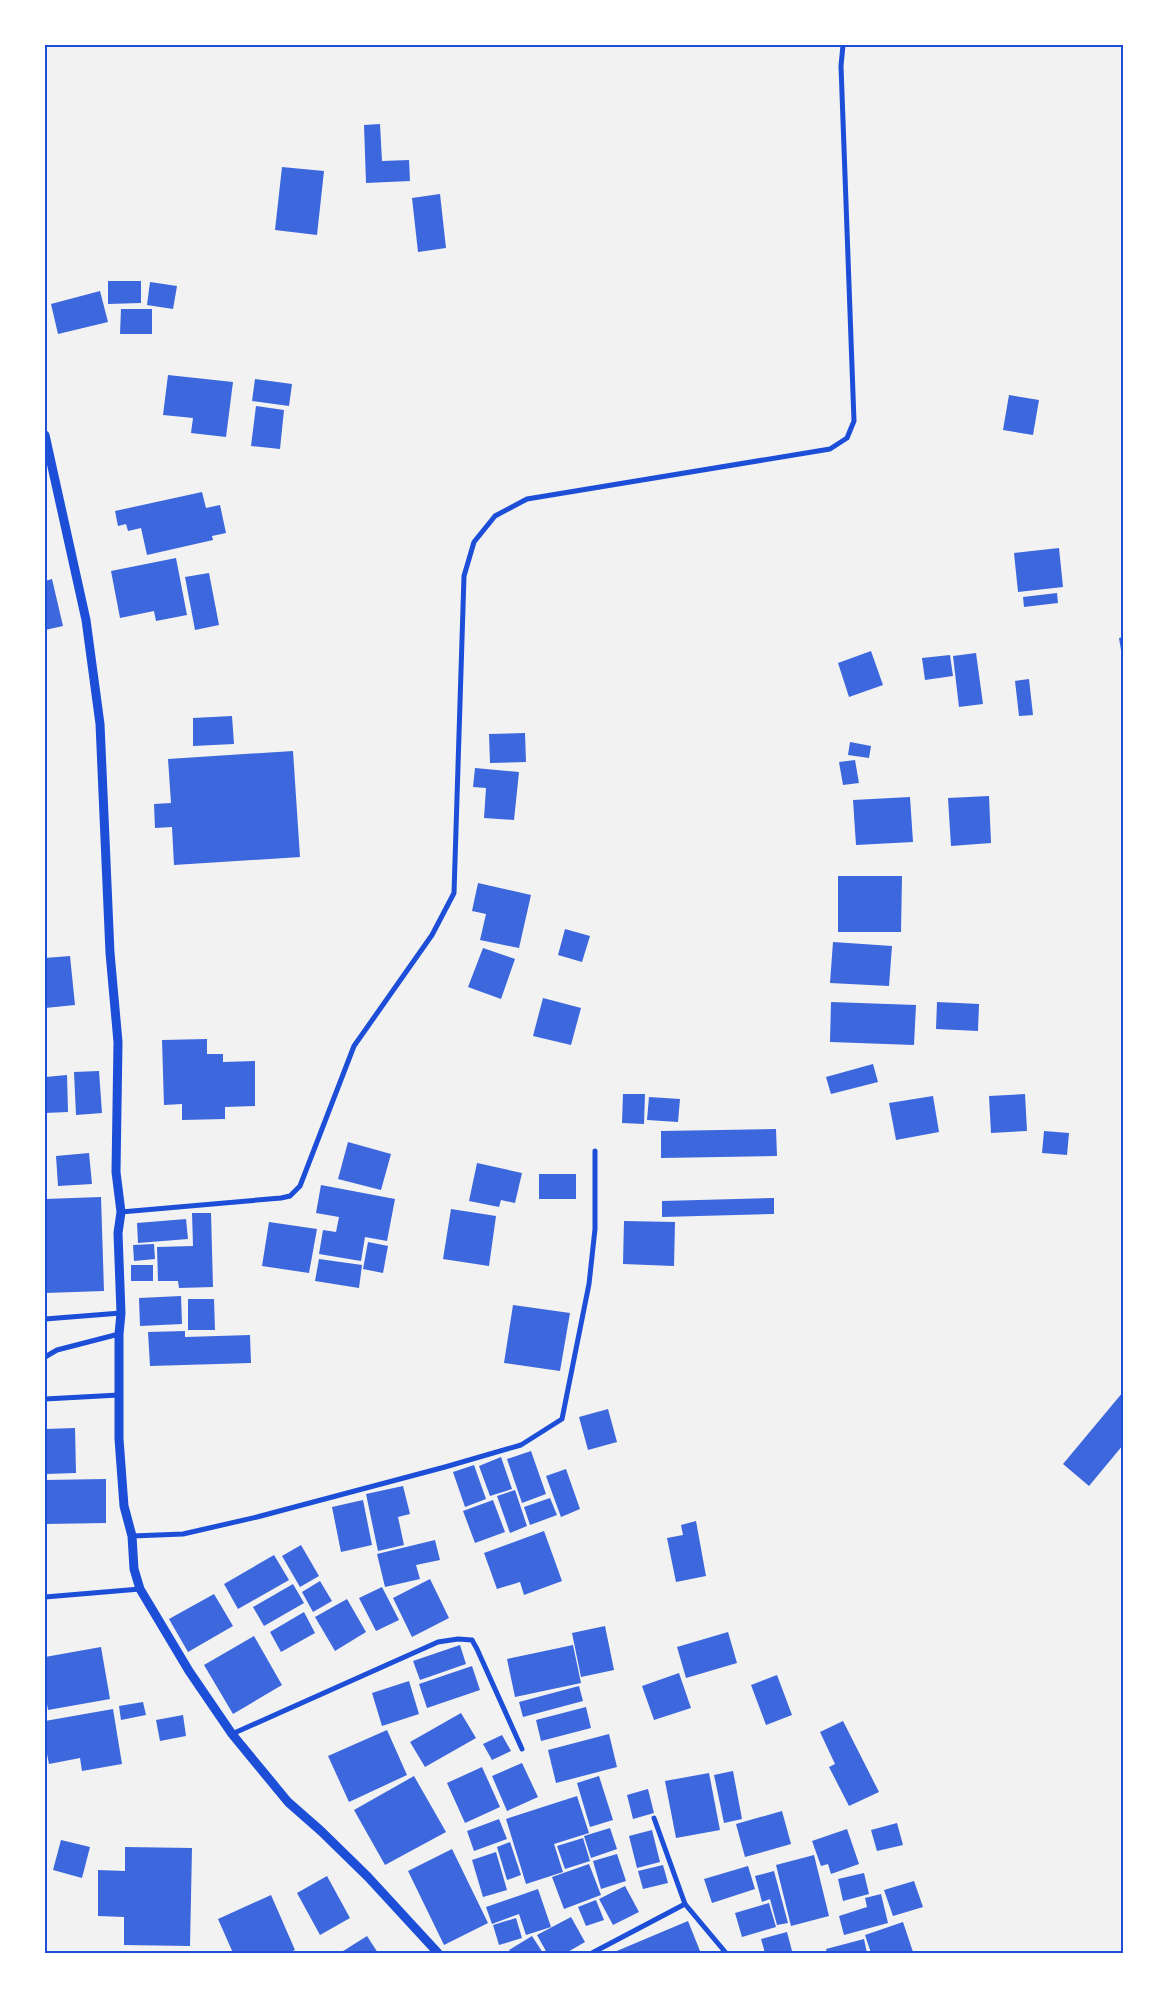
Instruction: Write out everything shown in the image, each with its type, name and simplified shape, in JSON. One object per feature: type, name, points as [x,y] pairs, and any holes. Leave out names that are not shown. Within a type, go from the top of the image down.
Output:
[{"type":"street","points":[[121,1212],[281,1198],[290,1196],[300,1186],[354,1046],[432,935],[454,893],[464,576],[474,542],[495,516],[527,499],[830,450],[847,438],[854,421],[841,66],[843,45]]},
{"type":"street","points":[[45,435],[86,620],[100,724],[110,953],[118,1042],[116,1172],[121,1212],[118,1233],[121,1312],[119,1334],[119,1439],[124,1506],[132,1536],[134,1569],[140,1590],[189,1671],[232,1734],[288,1802],[368,1877],[438,1953]]},
{"type":"street","points":[[132,1536],[192,1532],[257,1517],[445,1467],[521,1445],[562,1418],[589,1284],[595,1228],[595,1151]]},
{"type":"street","points":[[45,1319],[121,1312]]},
{"type":"street","points":[[45,1357],[57,1350],[119,1334]]},
{"type":"street","points":[[45,1399],[119,1395]]},
{"type":"street","points":[[45,1597],[140,1590]]},
{"type":"street","points":[[232,1734],[438,1642],[458,1639],[472,1640],[478,1649],[522,1749]]},
{"type":"street","points":[[654,1818],[685,1904],[726,1953]]},
{"type":"street","points":[[592,1953],[685,1904]]},
{"type":"building","points":[[380,124],[382,161],[409,160],[410,181],[366,183],[364,125]]},
{"type":"building","points":[[282,167],[324,171],[317,235],[275,230]]},
{"type":"building","points":[[440,194],[446,248],[418,252],[412,198]]},
{"type":"building","points":[[108,281],[141,281],[141,303],[108,304]]},
{"type":"building","points":[[150,282],[177,286],[173,309],[147,305]]},
{"type":"building","points":[[100,291],[108,322],[58,334],[51,304]]},
{"type":"building","points":[[121,309],[152,309],[152,334],[120,334]]},
{"type":"building","points":[[168,375],[233,382],[226,437],[191,433],[193,418],[163,415]]},
{"type":"building","points":[[255,379],[292,384],[289,406],[252,401]]},
{"type":"building","points":[[1009,395],[1039,400],[1033,435],[1003,430]]},
{"type":"building","points":[[256,406],[284,410],[280,449],[251,446]]},
{"type":"building","points":[[202,492],[206,508],[220,505],[226,533],[212,536],[213,540],[147,555],[141,528],[128,531],[126,524],[118,526],[115,511]]},
{"type":"building","points":[[1059,548],[1063,587],[1018,592],[1014,553]]},
{"type":"building","points":[[176,558],[187,615],[156,621],[154,611],[120,618],[111,571]]},
{"type":"building","points":[[209,573],[219,625],[195,630],[185,577]]},
{"type":"building","points":[[52,579],[63,626],[45,630],[45,581]]},
{"type":"building","points":[[1057,593],[1058,603],[1024,607],[1023,597]]},
{"type":"building","points":[[1123,637],[1123,656],[1122,656],[1119,638]]},
{"type":"building","points":[[871,651],[883,685],[849,697],[838,663]]},
{"type":"building","points":[[976,653],[983,704],[959,707],[953,656]]},
{"type":"building","points":[[950,655],[953,676],[925,680],[922,658]]},
{"type":"building","points":[[1029,679],[1033,715],[1019,716],[1015,681]]},
{"type":"building","points":[[232,716],[234,744],[193,746],[193,718]]},
{"type":"building","points":[[525,733],[526,762],[490,763],[489,734]]},
{"type":"building","points":[[850,742],[871,746],[869,758],[848,755]]},
{"type":"building","points":[[293,751],[300,857],[174,865],[172,827],[155,828],[154,804],[171,803],[168,759]]},
{"type":"building","points":[[855,760],[859,783],[843,785],[839,762]]},
{"type":"building","points":[[475,768],[519,772],[514,820],[484,818],[486,788],[473,787]]},
{"type":"building","points":[[989,796],[991,843],[951,846],[948,798]]},
{"type":"building","points":[[910,797],[913,842],[856,845],[853,800]]},
{"type":"building","points":[[838,876],[902,876],[901,932],[838,932]]},
{"type":"building","points":[[478,883],[531,895],[519,948],[480,940],[486,914],[472,911]]},
{"type":"building","points":[[565,929],[590,936],[582,962],[558,955]]},
{"type":"building","points":[[833,942],[892,946],[889,986],[830,983]]},
{"type":"building","points":[[483,948],[515,959],[501,999],[468,987]]},
{"type":"building","points":[[70,956],[75,1005],[45,1008],[45,958]]},
{"type":"building","points":[[543,998],[581,1008],[571,1045],[533,1036]]},
{"type":"building","points":[[831,1002],[916,1005],[914,1045],[830,1042]]},
{"type":"building","points":[[937,1002],[979,1004],[978,1031],[936,1029]]},
{"type":"building","points":[[207,1039],[207,1054],[223,1054],[223,1062],[255,1061],[255,1106],[225,1107],[225,1119],[182,1120],[182,1104],[164,1105],[162,1040]]},
{"type":"building","points":[[873,1064],[878,1082],[831,1094],[826,1077]]},
{"type":"building","points":[[99,1071],[102,1113],[76,1115],[74,1072]]},
{"type":"building","points":[[67,1075],[68,1112],[45,1113],[45,1077]]},
{"type":"building","points":[[623,1094],[645,1094],[644,1124],[622,1123]]},
{"type":"building","points":[[1025,1094],[1027,1131],[991,1133],[989,1096]]},
{"type":"building","points":[[933,1096],[939,1132],[896,1140],[889,1103]]},
{"type":"building","points":[[649,1097],[680,1099],[678,1122],[647,1120]]},
{"type":"building","points":[[776,1129],[777,1156],[661,1158],[661,1131]]},
{"type":"building","points":[[1044,1131],[1069,1133],[1067,1155],[1042,1153]]},
{"type":"building","points":[[348,1142],[391,1154],[381,1190],[338,1179]]},
{"type":"building","points":[[89,1153],[92,1184],[58,1186],[56,1156]]},
{"type":"building","points":[[477,1163],[522,1173],[515,1203],[501,1200],[499,1207],[469,1201]]},
{"type":"building","points":[[539,1174],[576,1174],[576,1199],[539,1199]]},
{"type":"building","points":[[321,1185],[395,1199],[387,1241],[365,1237],[361,1261],[319,1254],[323,1230],[336,1232],[339,1217],[316,1213]]},
{"type":"building","points":[[101,1197],[104,1291],[45,1293],[45,1199]]},
{"type":"building","points":[[774,1198],[774,1214],[662,1217],[662,1201]]},
{"type":"building","points":[[451,1209],[496,1216],[489,1266],[443,1259]]},
{"type":"building","points":[[192,1213],[211,1213],[213,1287],[179,1288],[178,1281],[158,1281],[157,1247],[193,1246]]},
{"type":"building","points":[[186,1219],[188,1239],[138,1243],[137,1223]]},
{"type":"building","points":[[624,1221],[675,1222],[674,1266],[623,1264]]},
{"type":"building","points":[[269,1222],[317,1229],[309,1273],[262,1266]]},
{"type":"building","points":[[368,1242],[388,1246],[383,1273],[363,1269]]},
{"type":"building","points":[[154,1244],[155,1259],[134,1261],[133,1245]]},
{"type":"building","points":[[319,1259],[362,1265],[359,1288],[315,1281]]},
{"type":"building","points":[[131,1265],[153,1265],[153,1281],[131,1281]]},
{"type":"building","points":[[181,1296],[182,1324],[140,1326],[139,1298]]},
{"type":"building","points":[[188,1299],[214,1299],[215,1330],[188,1330]]},
{"type":"building","points":[[513,1305],[570,1313],[560,1371],[504,1363]]},
{"type":"building","points":[[185,1331],[185,1337],[250,1335],[251,1363],[150,1366],[148,1332]]},
{"type":"building","points":[[1123,1392],[1123,1445],[1089,1486],[1063,1464]]},
{"type":"building","points":[[608,1409],[617,1442],[588,1450],[579,1417]]},
{"type":"building","points":[[75,1428],[76,1473],[45,1474],[45,1429]]},
{"type":"building","points":[[531,1451],[546,1494],[522,1503],[507,1459]]},
{"type":"building","points":[[501,1457],[512,1489],[490,1496],[479,1466]]},
{"type":"building","points":[[474,1465],[486,1499],[465,1507],[453,1472]]},
{"type":"building","points":[[566,1469],[580,1509],[561,1517],[546,1476]]},
{"type":"building","points":[[106,1479],[106,1523],[45,1524],[45,1480]]},
{"type":"building","points":[[403,1486],[410,1514],[398,1517],[404,1545],[378,1551],[366,1494]]},
{"type":"building","points":[[515,1490],[527,1526],[510,1533],[497,1496]]},
{"type":"building","points":[[550,1498],[557,1515],[530,1525],[524,1507]]},
{"type":"building","points":[[363,1500],[372,1545],[341,1552],[332,1507]]},
{"type":"building","points":[[493,1500],[505,1532],[475,1543],[463,1511]]},
{"type":"building","points":[[696,1521],[706,1576],[676,1582],[667,1538],[683,1535],[681,1525]]},
{"type":"building","points":[[544,1531],[562,1581],[524,1595],[520,1582],[497,1589],[484,1553]]},
{"type":"building","points":[[435,1540],[440,1560],[416,1565],[420,1579],[385,1587],[377,1554]]},
{"type":"building","points":[[301,1545],[319,1576],[300,1587],[282,1556]]},
{"type":"building","points":[[274,1555],[289,1580],[238,1609],[224,1584]]},
{"type":"building","points":[[430,1579],[449,1618],[412,1637],[393,1598]]},
{"type":"building","points":[[320,1581],[332,1601],[313,1612],[302,1592]]},
{"type":"building","points":[[293,1584],[304,1603],[264,1626],[253,1607]]},
{"type":"building","points":[[382,1587],[399,1620],[376,1631],[359,1598]]},
{"type":"building","points":[[214,1594],[233,1626],[188,1652],[169,1619]]},
{"type":"building","points":[[347,1599],[366,1632],[335,1651],[315,1617]]},
{"type":"building","points":[[304,1612],[315,1633],[281,1652],[270,1632]]},
{"type":"building","points":[[605,1626],[614,1670],[581,1677],[572,1633]]},
{"type":"building","points":[[728,1632],[737,1663],[686,1678],[677,1647]]},
{"type":"building","points":[[254,1636],[282,1685],[233,1714],[204,1665]]},
{"type":"building","points":[[460,1645],[466,1664],[420,1680],[413,1661]]},
{"type":"building","points":[[573,1645],[581,1683],[515,1697],[507,1659]]},
{"type":"building","points":[[101,1647],[110,1699],[48,1710],[45,1692],[45,1657]]},
{"type":"building","points":[[472,1666],[480,1690],[427,1708],[419,1684]]},
{"type":"building","points":[[679,1673],[691,1708],[654,1720],[642,1686]]},
{"type":"building","points":[[777,1675],[792,1715],[766,1725],[751,1685]]},
{"type":"building","points":[[409,1681],[419,1714],[382,1726],[372,1693]]},
{"type":"building","points":[[579,1686],[583,1701],[523,1717],[519,1702]]},
{"type":"building","points":[[143,1702],[146,1715],[121,1720],[119,1706]]},
{"type":"building","points":[[586,1707],[591,1728],[541,1741],[536,1720]]},
{"type":"building","points":[[113,1709],[122,1764],[82,1771],[80,1758],[49,1764],[45,1744],[45,1721]]},
{"type":"building","points":[[461,1713],[476,1738],[425,1767],[410,1742]]},
{"type":"building","points":[[183,1715],[186,1736],[160,1741],[156,1720]]},
{"type":"building","points":[[843,1721],[879,1792],[849,1806],[829,1767],[835,1764],[820,1732]]},
{"type":"building","points":[[387,1730],[407,1775],[349,1802],[328,1756]]},
{"type":"building","points":[[609,1734],[617,1767],[556,1783],[548,1750]]},
{"type":"building","points":[[502,1735],[511,1751],[492,1760],[483,1744]]},
{"type":"building","points":[[522,1763],[538,1797],[507,1811],[492,1776]]},
{"type":"building","points":[[482,1767],[500,1807],[465,1823],[447,1783]]},
{"type":"building","points":[[733,1771],[742,1819],[724,1823],[714,1775]]},
{"type":"building","points":[[709,1773],[720,1830],[676,1838],[665,1781]]},
{"type":"building","points":[[414,1776],[446,1832],[385,1865],[354,1810]]},
{"type":"building","points":[[599,1776],[613,1820],[590,1827],[577,1783]]},
{"type":"building","points":[[648,1789],[654,1813],[633,1819],[627,1795]]},
{"type":"building","points":[[577,1796],[589,1833],[554,1844],[563,1872],[526,1884],[506,1819]]},
{"type":"building","points":[[782,1811],[791,1844],[745,1857],[736,1824]]},
{"type":"building","points":[[499,1819],[507,1839],[474,1851],[467,1831]]},
{"type":"building","points":[[897,1823],[903,1845],[877,1851],[871,1830]]},
{"type":"building","points":[[610,1828],[617,1849],[591,1858],[584,1836]]},
{"type":"building","points":[[847,1829],[859,1864],[831,1874],[828,1864],[821,1866],[812,1841]]},
{"type":"building","points":[[652,1830],[660,1862],[637,1868],[629,1836]]},
{"type":"building","points":[[583,1838],[590,1861],[565,1869],[557,1846]]},
{"type":"building","points":[[61,1840],[90,1847],[82,1878],[53,1870]]},
{"type":"building","points":[[510,1842],[521,1875],[507,1880],[497,1847]]},
{"type":"building","points":[[125,1847],[192,1848],[190,1946],[124,1945],[124,1917],[98,1916],[98,1870],[125,1871]]},
{"type":"building","points":[[452,1849],[488,1923],[444,1945],[408,1871]]},
{"type":"building","points":[[496,1852],[507,1890],[483,1897],[472,1860]]},
{"type":"building","points":[[617,1854],[626,1881],[601,1889],[593,1861]]},
{"type":"building","points":[[814,1855],[829,1916],[791,1926],[776,1865]]},
{"type":"building","points":[[589,1864],[601,1895],[564,1909],[552,1877]]},
{"type":"building","points":[[663,1865],[668,1883],[643,1889],[638,1871]]},
{"type":"building","points":[[748,1866],[755,1889],[712,1903],[704,1879]]},
{"type":"building","points":[[774,1871],[788,1923],[777,1925],[770,1899],[762,1902],[755,1876]]},
{"type":"building","points":[[864,1873],[869,1894],[843,1901],[838,1879]]},
{"type":"building","points":[[327,1876],[350,1918],[320,1935],[297,1893]]},
{"type":"building","points":[[914,1881],[923,1907],[893,1916],[884,1890]]},
{"type":"building","points":[[625,1886],[639,1912],[613,1925],[599,1899]]},
{"type":"building","points":[[538,1889],[551,1927],[526,1935],[519,1914],[492,1924],[486,1907]]},
{"type":"building","points":[[881,1894],[888,1923],[844,1935],[839,1916],[867,1907],[865,1898]]},
{"type":"building","points":[[271,1895],[295,1950],[288,1953],[233,1953],[218,1919]]},
{"type":"building","points":[[596,1900],[604,1920],[586,1926],[578,1907]]},
{"type":"building","points":[[769,1903],[776,1927],[742,1937],[735,1913]]},
{"type":"building","points":[[571,1917],[585,1942],[566,1953],[547,1953],[537,1935]]},
{"type":"building","points":[[516,1918],[522,1938],[499,1945],[493,1925]]},
{"type":"building","points":[[688,1921],[700,1951],[696,1953],[612,1953]]},
{"type":"building","points":[[903,1922],[913,1952],[871,1953],[865,1935]]},
{"type":"building","points":[[787,1932],[792,1951],[765,1953],[761,1939]]},
{"type":"building","points":[[367,1936],[378,1953],[340,1953]]},
{"type":"building","points":[[532,1936],[543,1953],[511,1953],[509,1950]]},
{"type":"building","points":[[864,1939],[867,1953],[827,1953],[826,1949]]}]
